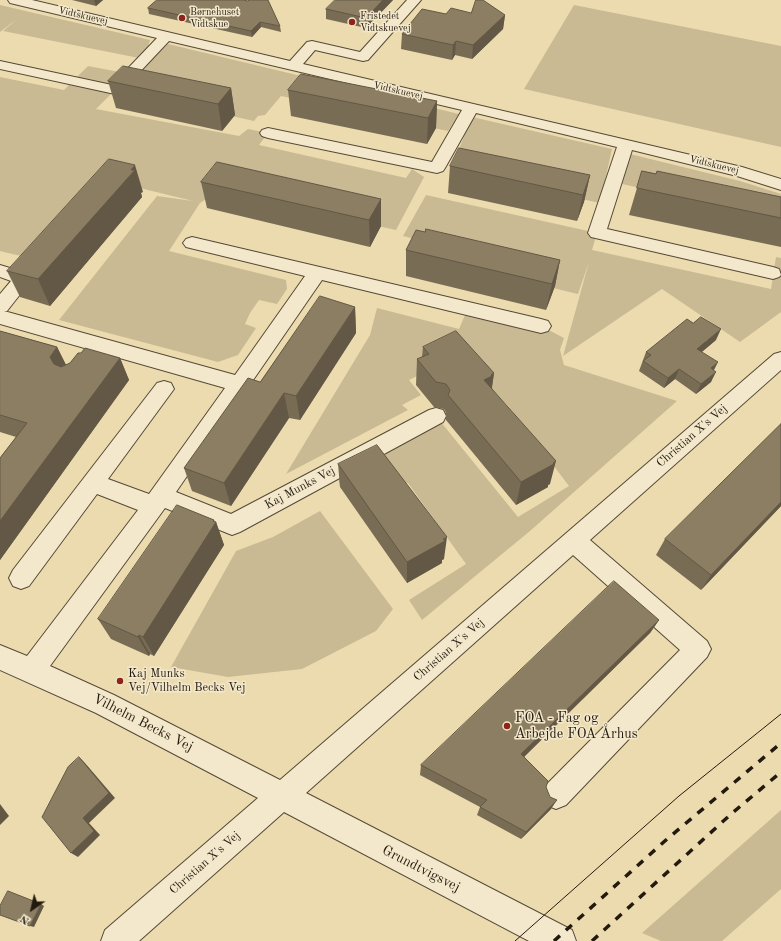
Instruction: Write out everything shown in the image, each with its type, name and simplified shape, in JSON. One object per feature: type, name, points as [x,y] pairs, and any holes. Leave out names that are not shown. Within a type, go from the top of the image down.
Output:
[{"type":"street","name":"Vidtskuevej","points":[[15,0],[742,172],[781,185]]},
{"type":"street","points":[[294,66],[312,45],[363,57],[414,0]]},
{"type":"street","points":[[0,65],[115,90],[166,36]]},
{"type":"street","points":[[268,133],[437,168],[471,108]]},
{"type":"street","points":[[626,144],[597,233],[773,273]]},
{"type":"street","points":[[192,243],[541,326]]},
{"type":"street","points":[[0,271],[24,278],[0,306]]},
{"type":"street","points":[[32,670],[157,501],[318,272]]},
{"type":"street","points":[[0,317],[238,384]]},
{"type":"street","points":[[86,362],[99,345]]},
{"type":"street","name":"Christian X's Vej","points":[[120,939],[781,359]]},
{"type":"street","points":[[21,578],[164,389]]},
{"type":"street","name":"Kaj Munks Vej","points":[[157,501],[232,525],[436,416]]},
{"type":"street","points":[[93,483],[157,501]]},
{"type":"street","points":[[556,795],[698,649],[574,541]]},
{"type":"street","name":"Vilhelm Becks Vej","points":[[0,657],[100,701],[282,796]]},
{"type":"street","name":"Grundtvigsvej","points":[[282,796],[561,941]]},
{"type":"shaded area","points":[[0,5],[150,40],[144,59],[3,31],[17,19],[0,32]]},
{"type":"shaded area","points":[[574,5],[781,46],[781,147],[524,89]]},
{"type":"shaded area","points":[[168,44],[459,114],[448,131],[281,96],[265,115],[258,116],[254,121],[115,90],[96,109],[239,136],[248,129],[268,133],[259,145],[406,178],[412,169],[424,177],[396,230],[218,191],[200,203],[169,251],[286,280],[287,289],[277,304],[259,300],[250,313],[245,324],[256,328],[238,355],[218,362],[59,320],[157,196],[193,201],[111,181],[25,257],[0,251],[0,77],[64,90],[88,66],[130,74],[119,86]]},
{"type":"shaded area","points":[[472,117],[612,149],[600,203],[450,171]]},
{"type":"shaded area","points":[[630,154],[740,181],[781,194],[781,222],[733,208],[622,184]]},
{"type":"shaded area","points":[[426,195],[597,233],[592,250],[771,289],[776,257],[781,258],[781,312],[740,342],[662,289],[563,356],[589,262],[578,294],[426,258],[427,242],[403,236]]},
{"type":"shaded area","points":[[377,308],[459,329],[468,308],[541,326],[564,338],[560,350],[564,365],[677,401],[530,531],[422,620],[409,600],[466,564],[408,483],[396,486],[340,486],[338,478],[436,416],[518,517],[569,486],[509,407],[460,355],[409,380],[421,395],[402,405],[408,410],[286,474],[370,335]]},
{"type":"shaded area","points":[[320,511],[393,609],[376,631],[302,669],[228,677],[171,667],[236,551],[273,537]]},
{"type":"shaded area","points":[[781,810],[781,889],[722,941],[661,941],[642,933]]},
{"type":"building","points":[[157,0],[268,0],[280,26],[260,22],[251,31],[148,8]]},
{"type":"building","points":[[335,0],[383,0],[366,18],[326,9]]},
{"type":"building","points":[[476,0],[483,0],[505,15],[473,45],[456,41],[453,45],[402,34],[422,9],[446,14],[451,8],[471,13]]},
{"type":"building","points":[[123,66],[231,88],[218,104],[108,81]]},
{"type":"building","points":[[301,74],[437,101],[428,118],[288,90]]},
{"type":"building","points":[[459,148],[590,175],[583,195],[450,166]]},
{"type":"building","points":[[109,159],[135,165],[131,170],[135,170],[38,279],[7,271]]},
{"type":"building","points":[[217,162],[381,199],[369,220],[201,182]]},
{"type":"building","points":[[642,171],[656,174],[657,171],[781,197],[781,218],[637,188]]},
{"type":"building","points":[[426,229],[560,260],[552,284],[406,250],[416,230],[425,232]]},
{"type":"building","points":[[320,296],[355,307],[296,396],[284,393],[224,483],[184,468],[248,378],[260,382]]},
{"type":"building","points":[[701,317],[721,329],[697,349],[718,362],[711,368],[716,372],[701,384],[679,369],[668,378],[643,361],[651,355],[646,352],[687,319],[693,323]]},
{"type":"building","points":[[0,331],[57,347],[50,357],[54,364],[61,367],[70,363],[78,353],[81,353],[85,348],[120,358],[0,521],[0,458],[27,423],[0,415]]},
{"type":"building","points":[[456,331],[494,373],[491,375],[492,376],[484,380],[556,461],[553,463],[554,464],[521,482],[448,395],[450,390],[446,384],[436,382],[417,359],[429,354],[423,347]]},
{"type":"building","points":[[781,424],[781,502],[711,575],[665,539]]},
{"type":"building","points":[[377,445],[447,537],[443,539],[445,541],[407,562],[338,464]]},
{"type":"building","points":[[177,505],[216,522],[143,637],[139,635],[138,637],[98,619]]},
{"type":"building","points":[[614,581],[659,620],[521,754],[548,781],[546,787],[550,797],[557,800],[526,832],[480,807],[487,800],[421,765]]},
{"type":"building","points":[[79,757],[109,793],[83,818],[94,831],[71,853],[42,817],[68,767]]},
{"type":"building","points":[[8,891],[41,904],[30,926],[0,915],[0,906]]},
{"type":"tram line","points":[[515,941],[679,796],[781,714]]},
{"type":"railway","points":[[554,941],[666,840],[781,743]]},
{"type":"railway","points":[[592,941],[730,815],[781,772]]},
{"type":"place","name":"Børnehuset Vidtskue","points":[[182,18]]},
{"type":"place","name":"Fristedet Vidtskuevej","points":[[352,22]]},
{"type":"place","name":"Kaj Munks Vej/Vilhelm Becks Vej","points":[[120,681]]},
{"type":"place","name":"FOA - Fag og Arbejde FOA Århus","points":[[507,726]]}]
